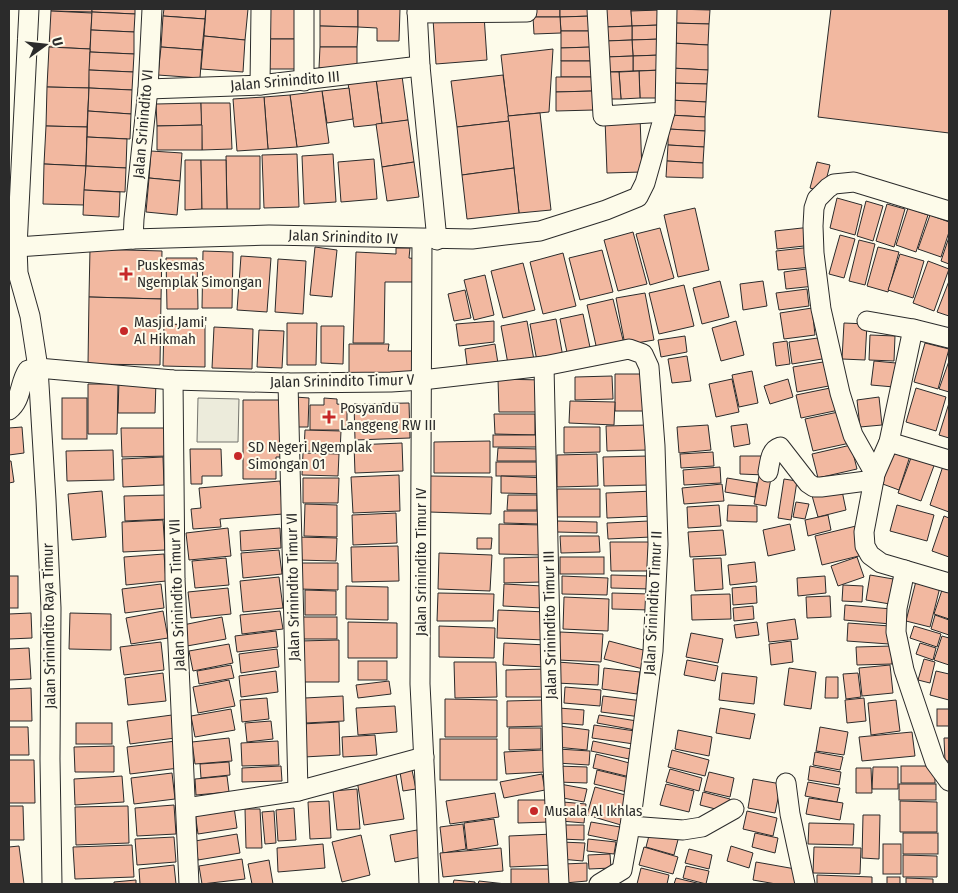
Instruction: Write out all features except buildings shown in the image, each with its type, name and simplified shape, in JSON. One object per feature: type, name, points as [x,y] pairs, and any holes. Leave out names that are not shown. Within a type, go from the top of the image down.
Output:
[{"type":"street","name":"Jalan Srinindito Raya Timur","points":[[28,9],[15,150],[17,247],[13,273],[30,316],[38,368],[51,608],[50,768],[52,884]]},
{"type":"street","name":"Jalan Srinindito VI","points":[[133,239],[148,89],[152,9]]},
{"type":"street","points":[[260,85],[261,9]]},
{"type":"street","points":[[304,9],[304,81]]},
{"type":"street","points":[[430,240],[417,11],[527,12],[527,9]]},
{"type":"street","points":[[597,9],[603,116],[665,112]]},
{"type":"street","name":"Jalan Srinindito IV","points":[[17,247],[133,239],[269,235],[430,240],[472,239],[540,231],[606,210],[638,196],[645,183],[665,112],[667,9]]},
{"type":"street","name":"Jalan Srinindito III","points":[[148,89],[260,85],[420,66]]},
{"type":"street","points":[[875,477],[853,435],[840,393],[821,309],[814,253],[814,208],[817,199],[834,184],[854,182],[949,211]]},
{"type":"street","name":"Jalan Srinindito Timur IV","points":[[425,884],[424,757],[420,684],[422,380],[430,240]]},
{"type":"street","points":[[867,321],[913,329],[949,338]]},
{"type":"street","points":[[913,329],[889,442],[875,477],[864,532],[865,546],[870,555],[882,562],[949,583]]},
{"type":"street","name":"Jalan Srinindito Timur V","points":[[38,368],[173,380],[288,383],[422,380],[544,366],[629,349],[643,354]]},
{"type":"street","name":"Jalan Srinindito Timur II","points":[[599,884],[622,870],[630,826],[653,651],[658,544],[655,446],[649,367],[643,354]]},
{"type":"street","name":"Jalan Srinindito Timur III","points":[[544,366],[553,766],[560,884]]},
{"type":"street","points":[[9,410],[19,398],[23,377],[28,370],[38,368]]},
{"type":"street","name":"Jalan Srinindito Timur VII","points":[[173,380],[175,579],[189,884]]},
{"type":"street","name":"Jalan Srinindito Timur VI","points":[[288,383],[298,792]]},
{"type":"street","points":[[889,442],[949,460]]},
{"type":"street","points":[[768,472],[771,455],[776,448],[780,447],[808,483],[814,487],[875,477]]},
{"type":"street","points":[[905,570],[897,608],[896,632],[904,670],[935,762],[949,781]]},
{"type":"street","points":[[186,808],[298,792],[424,757]]},
{"type":"street","points":[[786,783],[790,814],[805,884]]},
{"type":"street","points":[[630,826],[683,830],[702,827],[734,809]]},
{"type":"shaded area","points":[[198,398],[239,399],[238,442],[197,442]]},
{"type":"place","name":"Puskesmas Ngemplak Simongan","points":[[126,274]]},
{"type":"place","name":"Masjid Jami' Al Hikmah","points":[[124,331]]},
{"type":"place","name":"Posyandu Langgeng RW III","points":[[329,417]]},
{"type":"place","name":"SD Negeri Ngemplak Simongan 01","points":[[238,456]]},
{"type":"place","name":"Musala Al Ikhlas","points":[[534,811]]}]
